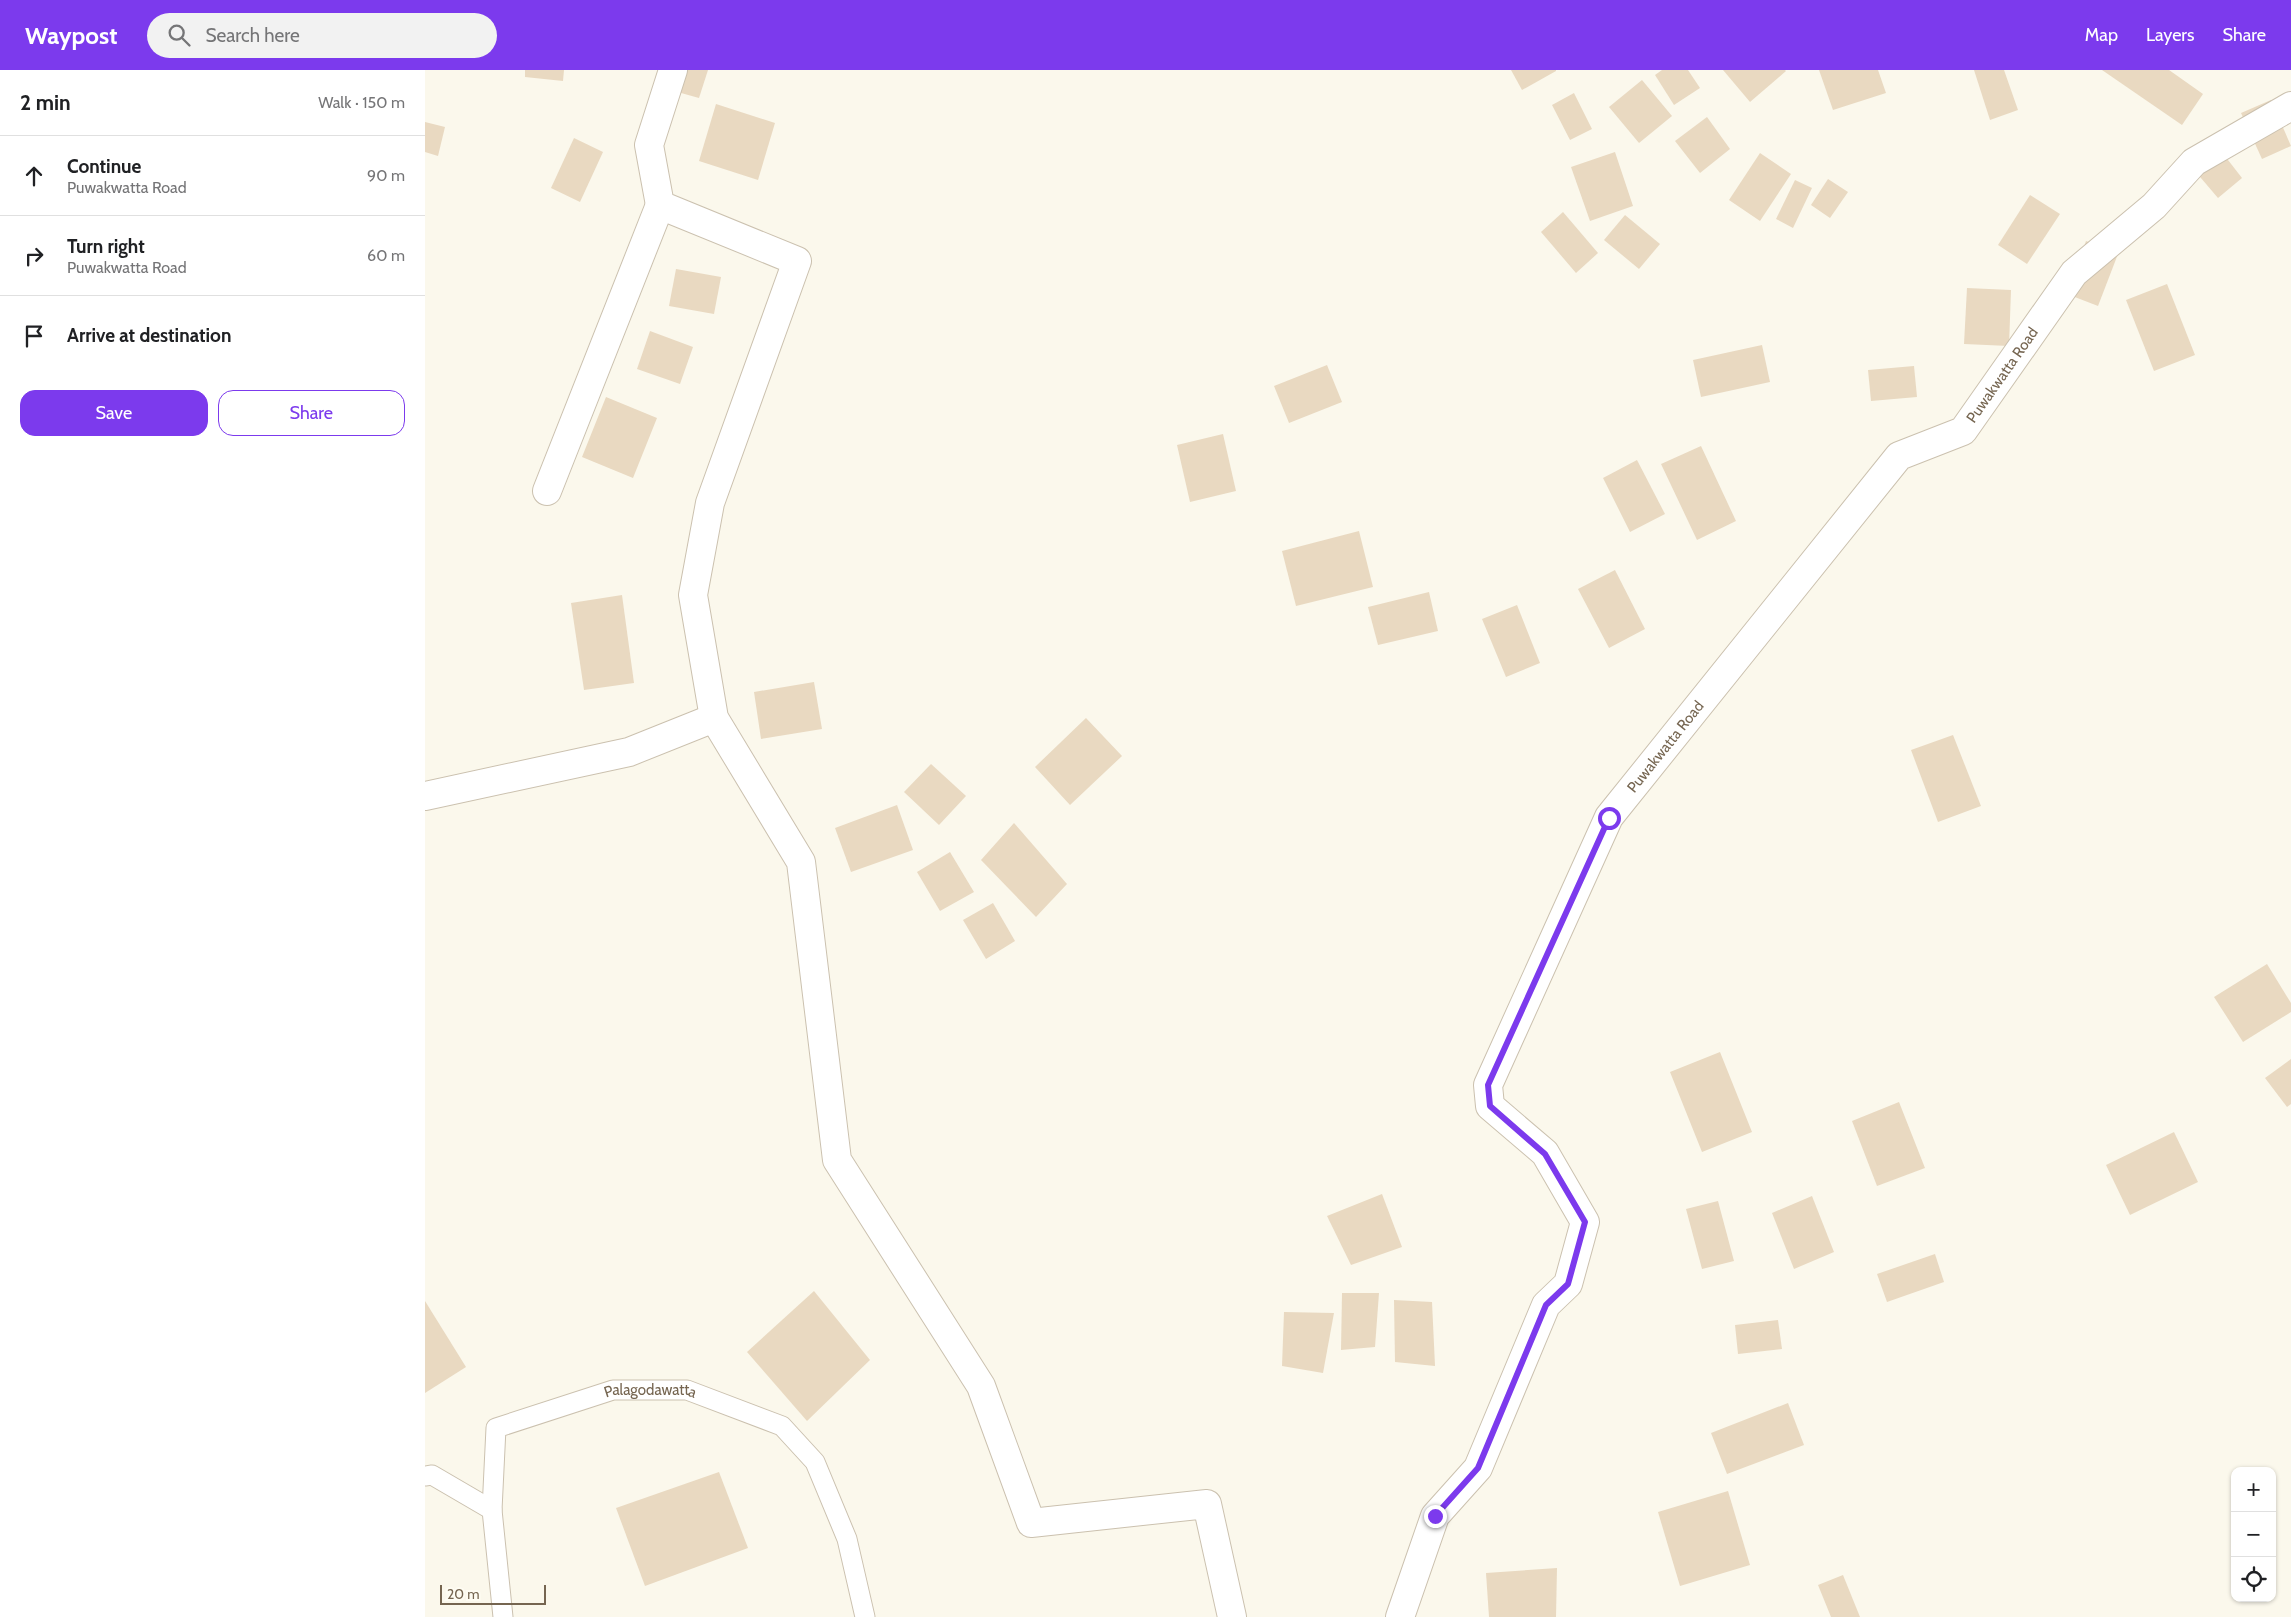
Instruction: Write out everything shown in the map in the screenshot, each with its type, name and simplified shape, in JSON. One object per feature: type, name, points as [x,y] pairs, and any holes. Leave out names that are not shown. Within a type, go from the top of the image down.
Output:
[{"type":"street","points":[[547,491],[660,205],[649,145],[673,70]]},
{"type":"street","name":"Puwakwatta Road","points":[[1400,1617],[1435,1516],[1478,1468],[1546,1305],[1568,1284],[1585,1222],[1545,1154],[1490,1106],[1488,1085],[1609,818],[1899,456],[1963,431],[2074,272],[2154,206],[2194,162],[2291,106]]},
{"type":"street","points":[[660,205],[797,261],[709,503],[693,594],[714,718],[801,862],[837,1160],[981,1386],[1031,1523],[1207,1504],[1232,1617]]},
{"type":"street","points":[[425,796],[629,752],[714,718]]},
{"type":"lane","name":"Palagodawatta","points":[[503,1617],[492,1510],[496,1428],[613,1390],[687,1390],[782,1426],[815,1462],[847,1539],[865,1617]]},
{"type":"lane","points":[[425,1476],[432,1475],[492,1510]]},
{"type":"building","points":[[525,70],[564,70],[563,81],[525,77]]},
{"type":"building","points":[[668,70],[708,70],[699,98],[663,88]]},
{"type":"building","points":[[1511,70],[1556,70],[1556,71],[1522,90]]},
{"type":"building","points":[[1662,70],[1688,70],[1700,88],[1674,105],[1655,75]]},
{"type":"building","points":[[1723,70],[1785,70],[1786,71],[1750,102]]},
{"type":"building","points":[[1819,70],[1878,70],[1886,93],[1833,110]]},
{"type":"building","points":[[1974,70],[2004,70],[2018,110],[1990,120]]},
{"type":"building","points":[[2102,70],[2169,70],[2203,94],[2182,125]]},
{"type":"building","points":[[1642,80],[1672,116],[1639,143],[1609,107]]},
{"type":"building","points":[[1574,93],[1592,129],[1570,140],[1552,105]]},
{"type":"building","points":[[2271,100],[2291,146],[2262,159],[2241,113]]},
{"type":"building","points":[[716,104],[775,123],[758,180],[699,161]]},
{"type":"building","points":[[1707,117],[1730,149],[1700,173],[1675,141]]},
{"type":"building","points":[[425,122],[445,127],[438,156],[425,152]]},
{"type":"building","points":[[574,138],[603,152],[580,202],[551,188]]},
{"type":"building","points":[[2221,151],[2242,178],[2218,198],[2195,171]]},
{"type":"building","points":[[1615,152],[1633,206],[1590,221],[1571,167]]},
{"type":"building","points":[[1760,153],[1791,174],[1760,221],[1729,200]]},
{"type":"building","points":[[1828,179],[1848,192],[1830,218],[1811,205]]},
{"type":"building","points":[[1795,180],[1812,188],[1793,228],[1776,219]]},
{"type":"building","points":[[2030,195],[2060,214],[2027,264],[1998,245]]},
{"type":"building","points":[[1563,212],[1598,253],[1576,273],[1541,232]]},
{"type":"building","points":[[1625,215],[1660,244],[1639,269],[1604,240]]},
{"type":"building","points":[[2086,241],[2118,254],[2098,306],[2067,294]]},
{"type":"building","points":[[676,269],[721,277],[714,314],[669,306]]},
{"type":"building","points":[[2167,284],[2195,355],[2154,371],[2126,300]]},
{"type":"building","points":[[1967,288],[2011,290],[2009,346],[1964,344]]},
{"type":"building","points":[[650,331],[693,347],[680,384],[637,369]]},
{"type":"building","points":[[1762,345],[1770,382],[1701,397],[1693,360]]},
{"type":"building","points":[[1327,365],[1342,402],[1289,423],[1274,386]]},
{"type":"building","points":[[1914,366],[1917,397],[1871,401],[1868,370]]},
{"type":"building","points":[[606,397],[657,418],[633,478],[582,457]]},
{"type":"building","points":[[1223,434],[1236,491],[1190,502],[1177,445]]},
{"type":"building","points":[[1701,446],[1736,521],[1697,540],[1661,464]]},
{"type":"building","points":[[1637,460],[1665,514],[1630,532],[1603,478]]},
{"type":"building","points":[[1359,531],[1373,587],[1296,606],[1282,551]]},
{"type":"building","points":[[1615,570],[1645,629],[1609,648],[1578,589]]},
{"type":"building","points":[[1429,592],[1438,631],[1378,645],[1368,607]]},
{"type":"building","points":[[622,595],[634,683],[584,690],[571,603]]},
{"type":"building","points":[[1517,605],[1540,663],[1506,677],[1482,619]]},
{"type":"building","points":[[814,682],[822,729],[761,739],[754,692]]},
{"type":"building","points":[[1086,718],[1122,756],[1070,805],[1035,767]]},
{"type":"building","points":[[1953,735],[1981,806],[1938,822],[1911,750]]},
{"type":"building","points":[[931,764],[966,796],[939,825],[904,792]]},
{"type":"building","points":[[897,805],[913,850],[851,872],[835,828]]},
{"type":"building","points":[[1014,823],[1067,884],[1036,917],[981,860]]},
{"type":"building","points":[[950,852],[974,892],[940,911],[917,872]]},
{"type":"building","points":[[993,903],[1015,941],[986,959],[963,920]]},
{"type":"building","points":[[2267,964],[2291,1003],[2291,1012],[2243,1042],[2214,997]]},
{"type":"building","points":[[1720,1052],[1752,1132],[1702,1152],[1670,1072]]},
{"type":"building","points":[[2291,1059],[2291,1104],[2287,1107],[2265,1078]]},
{"type":"building","points":[[1899,1102],[1925,1168],[1877,1186],[1852,1121]]},
{"type":"building","points":[[2174,1132],[2198,1182],[2130,1215],[2106,1165]]},
{"type":"building","points":[[1382,1194],[1402,1247],[1351,1265],[1327,1216]]},
{"type":"building","points":[[1812,1196],[1834,1252],[1794,1269],[1772,1213]]},
{"type":"building","points":[[1718,1201],[1734,1261],[1702,1269],[1686,1209]]},
{"type":"building","points":[[1935,1254],[1944,1282],[1887,1302],[1877,1274]]},
{"type":"building","points":[[814,1291],[870,1360],[807,1421],[747,1352]]},
{"type":"building","points":[[1342,1293],[1379,1293],[1375,1347],[1341,1350]]},
{"type":"building","points":[[1394,1300],[1432,1302],[1435,1366],[1395,1362]]},
{"type":"building","points":[[425,1301],[466,1367],[425,1393]]},
{"type":"building","points":[[1284,1312],[1334,1313],[1323,1373],[1282,1366]]},
{"type":"building","points":[[1778,1320],[1782,1349],[1738,1354],[1735,1325]]},
{"type":"building","points":[[1788,1403],[1804,1445],[1727,1474],[1711,1433]]},
{"type":"building","points":[[719,1472],[748,1548],[645,1586],[616,1508]]},
{"type":"building","points":[[1728,1491],[1750,1565],[1680,1586],[1658,1512]]},
{"type":"building","points":[[1557,1568],[1556,1617],[1489,1617],[1486,1573]]},
{"type":"building","points":[[1843,1575],[1860,1617],[1831,1617],[1818,1585]]},
{"type":"route","points":[[1435,1516],[1478,1468],[1546,1305],[1568,1284],[1585,1222],[1545,1154],[1490,1106],[1488,1085],[1609,818]]}]
